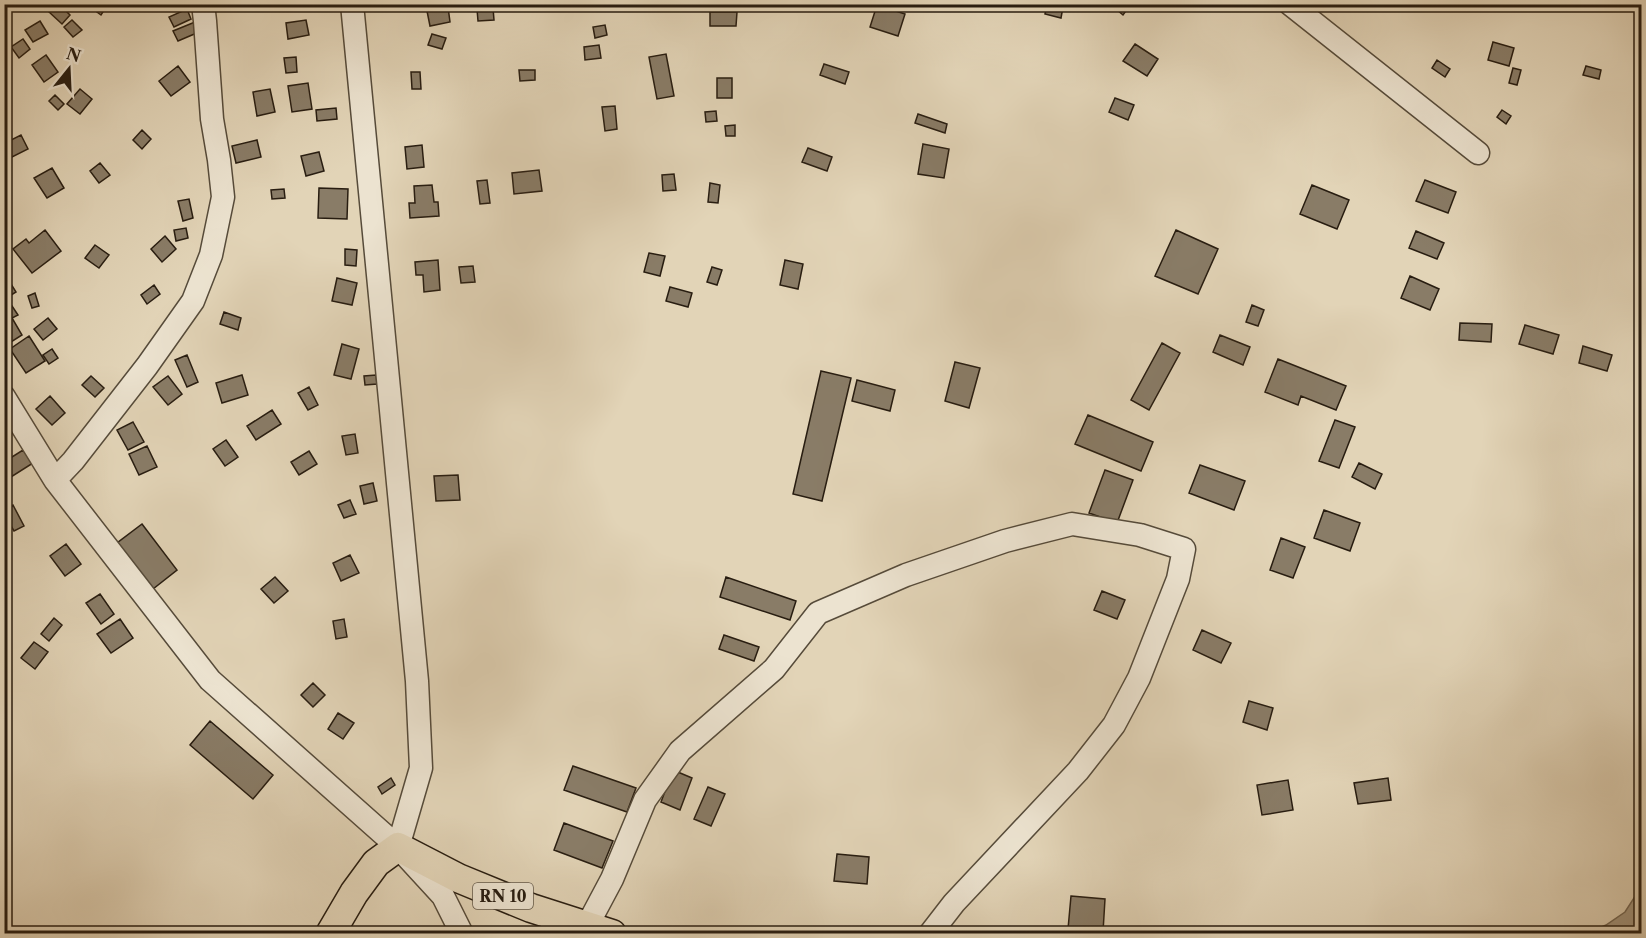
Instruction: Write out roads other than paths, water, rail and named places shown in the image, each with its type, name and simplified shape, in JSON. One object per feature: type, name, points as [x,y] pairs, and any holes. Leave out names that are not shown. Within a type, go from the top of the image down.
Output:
[{"type":"main road","name":"RN 10","points":[[398,847],[458,878],[531,908],[600,930]]},
{"type":"main road","points":[[330,933],[354,893],[376,863],[398,847]]},
{"type":"street","points":[[55,480],[73,461],[147,366],[193,301],[211,255],[223,197],[212,119],[203,4]]},
{"type":"street","points":[[352,4],[417,681],[421,768],[398,847]]},
{"type":"street","points":[[1290,4],[1478,153]]},
{"type":"street","points":[[4,398],[55,480],[210,680],[398,847],[443,896],[462,933]]},
{"type":"street","points":[[600,930],[612,879],[645,800],[680,751],[774,669],[818,613],[917,571],[1005,540],[1072,524],[1140,535],[1184,549],[1178,579],[1139,678],[1114,725],[1078,771],[954,903],[930,933]]}]
